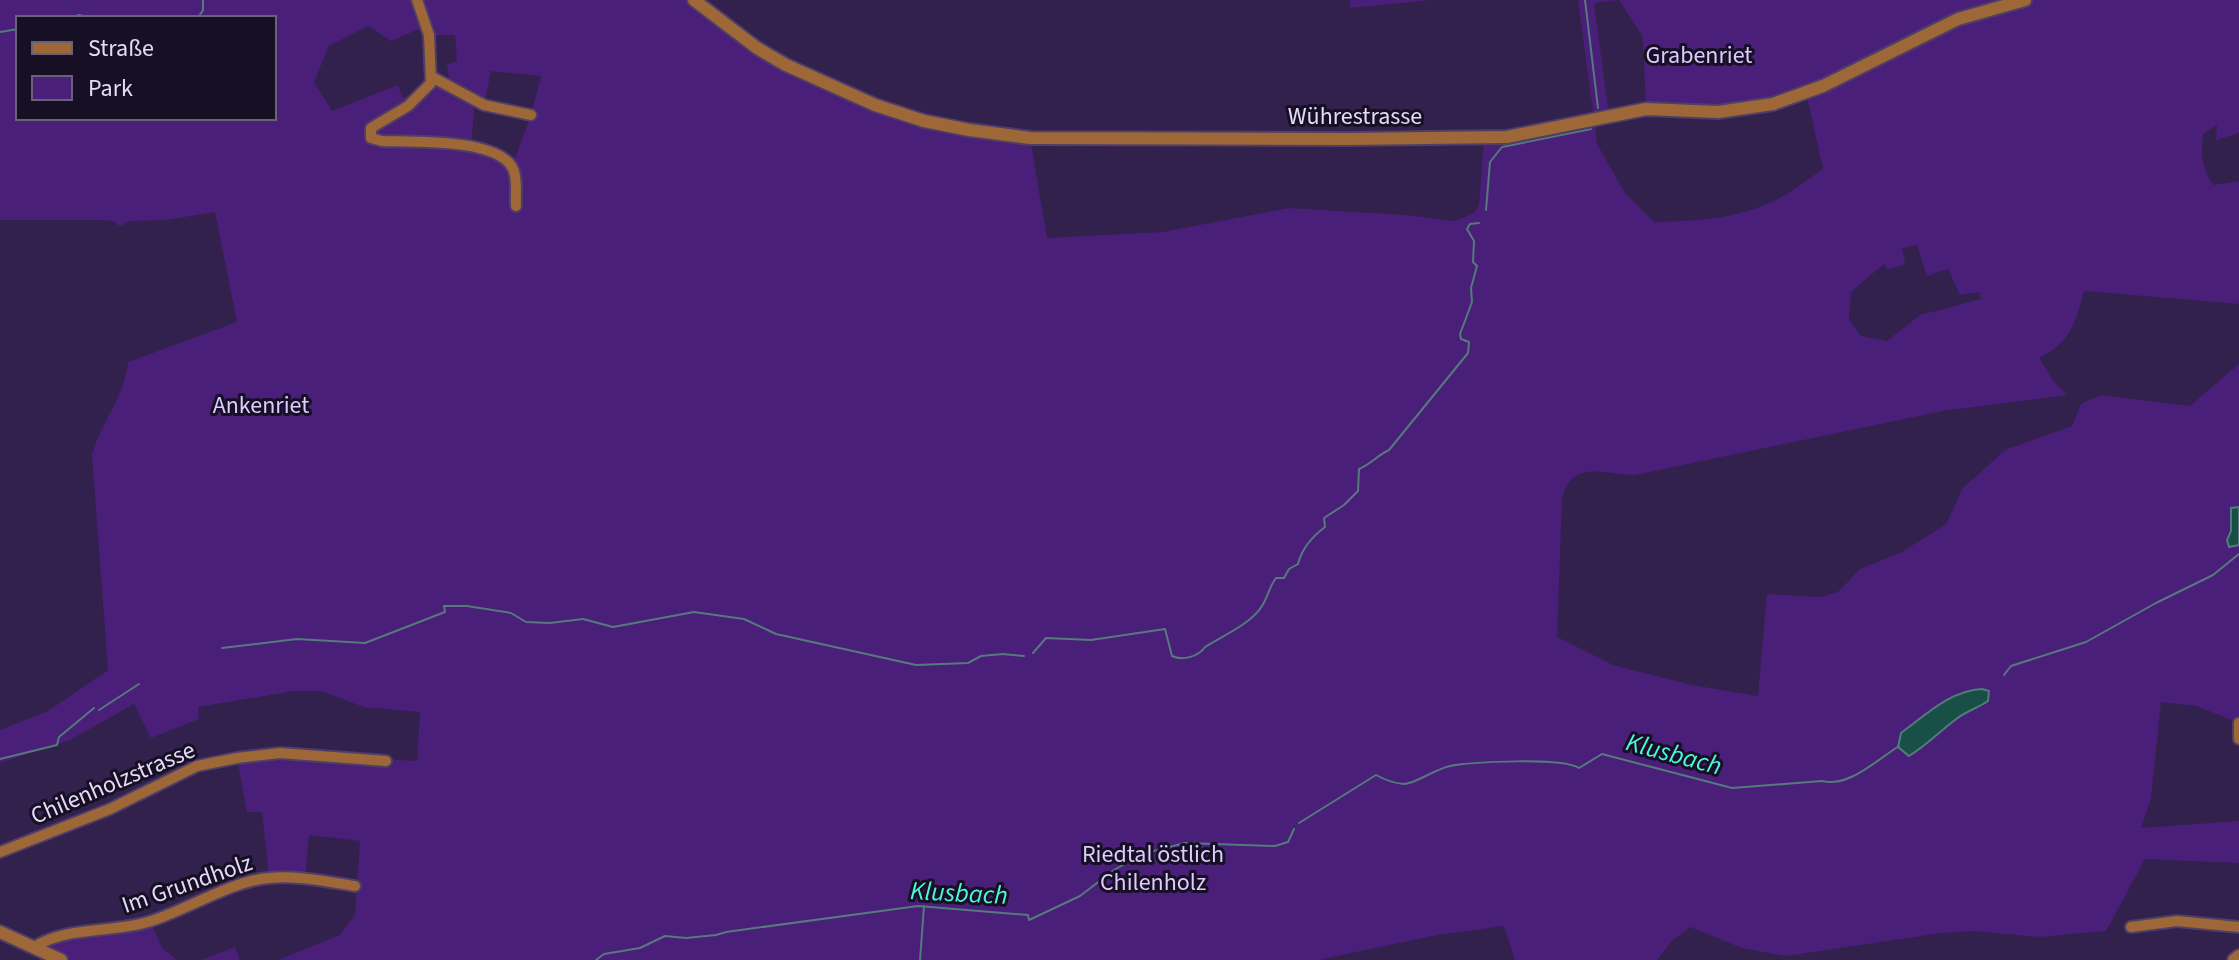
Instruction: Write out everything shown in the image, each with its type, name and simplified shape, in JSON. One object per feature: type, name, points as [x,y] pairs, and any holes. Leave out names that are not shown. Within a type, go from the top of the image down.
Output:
[{"type":"street","points":[[417,0],[429,35],[432,77],[426,89],[408,106],[371,128],[371,138],[471,146],[504,158],[515,174],[516,206]]},
{"type":"street","name":"Wührestrasse","points":[[694,0],[757,48],[786,65],[875,105],[924,121],[1030,138],[1363,139],[1507,137],[1646,109],[1718,112],[1773,104],[1823,86],[1958,19],[2025,0]]},
{"type":"street","points":[[432,77],[484,105],[531,115]]},
{"type":"street","points":[[2239,723],[2239,739]]},
{"type":"street","name":"Chilenholzstrasse","points":[[0,852],[110,809],[197,766],[280,753],[386,761]]},
{"type":"street","name":"Im Grundholz","points":[[34,947],[52,937],[150,922],[248,882],[269,877],[355,886]]},
{"type":"street","points":[[2131,927],[2177,921],[2239,927]]},
{"type":"street","points":[[0,932],[61,960]]},
{"type":"street","points":[[25,960],[34,947]]},
{"type":"street","points":[[2234,960],[2239,956]]},
{"type":"green space","points":[[0,0],[694,0],[757,48],[875,105],[1030,138],[1047,238],[1163,232],[1289,208],[1456,221],[1474,213],[1479,205],[1484,138],[1594,119],[1597,144],[1625,193],[1654,222],[1701,220],[1747,211],[1782,197],[1823,169],[1806,93],[1773,104],[1646,109],[1643,37],[1619,0],[2239,0],[2239,133],[2216,140],[2217,125],[2203,134],[2202,148],[2204,167],[2214,185],[2239,181],[2239,304],[2084,291],[2070,331],[2050,352],[2039,358],[2054,382],[2067,395],[1943,411],[1635,475],[1582,473],[1567,486],[1562,499],[1557,637],[1613,665],[1692,685],[1758,696],[1767,594],[1820,597],[1838,592],[1860,569],[1902,552],[1946,524],[1963,488],[2005,450],[2072,426],[2081,404],[2100,395],[2190,406],[2239,364],[2239,723],[2196,706],[2161,702],[2151,798],[2141,828],[2239,821],[2239,863],[2145,859],[2106,931],[2039,937],[1973,931],[1942,933],[1786,956],[1742,948],[1690,927],[1672,941],[1657,960],[1515,960],[1504,926],[1437,935],[1318,960],[278,960],[340,935],[355,915],[360,841],[309,835],[305,880],[269,877],[262,812],[247,812],[237,758],[280,753],[417,761],[420,712],[364,707],[321,691],[294,691],[198,707],[199,719],[151,738],[134,704],[70,740],[0,763],[0,730],[48,711],[108,670],[92,455],[118,398],[128,362],[237,322],[215,212],[166,220],[130,221],[120,226],[103,220],[0,220]],"holes":[[[368,26],[391,41],[426,26],[429,35],[455,35],[457,62],[447,64],[450,85],[431,83],[416,99],[402,97],[398,85],[332,111],[314,82],[329,46]],[[491,71],[541,76],[531,115],[512,166],[471,146],[475,100],[484,105]],[[1917,245],[1927,276],[1948,269],[1960,295],[1980,292],[1981,299],[1920,315],[1887,341],[1861,336],[1849,319],[1851,292],[1884,264],[1888,270],[1905,264],[1902,248]]]},
{"type":"green space","points":[[1350,0],[1432,0],[1350,8]]},
{"type":"green space","name":"Grabenriet","points":[[1578,0],[1616,0],[1594,3],[1609,116],[1594,119]]},
{"type":"green space","points":[[150,922],[163,949],[177,960],[61,960],[41,942]]},
{"type":"green space","points":[[235,947],[240,960],[201,960]]},
{"type":"shaded area","points":[[2239,507],[2239,545],[2229,547],[2231,508]]},
{"type":"shaded area","points":[[1982,689],[1989,691],[1988,701],[1959,717],[1915,752],[1909,756],[1898,747],[1901,733],[1938,705],[1959,694]]},
{"type":"waterway","points":[[199,16],[203,0]]},
{"type":"waterway","points":[[1585,0],[1598,108]]},
{"type":"waterway","points":[[77,16],[84,16]]},
{"type":"waterway","points":[[0,32],[16,29]]},
{"type":"waterway","points":[[1486,210],[1490,162],[1502,147],[1591,129]]},
{"type":"waterway","points":[[1033,653],[1046,638],[1091,640],[1165,629],[1172,656],[1185,658],[1194,656],[1257,612],[1276,578],[1284,578],[1289,569],[1298,564],[1308,543],[1325,527],[1324,518],[1358,491],[1359,469],[1389,450],[1468,353],[1469,342],[1461,339],[1460,334],[1472,302],[1471,288],[1477,266],[1473,262],[1474,241],[1467,229],[1470,224],[1479,223]]},
{"type":"waterway","name":"Klusbach","points":[[2004,675],[2011,666],[2086,642],[2213,575],[2239,554]]},
{"type":"waterway","points":[[222,648],[297,639],[365,643],[445,612],[444,606],[467,606],[511,613],[526,622],[583,619],[613,627],[694,612],[744,619],[776,634],[916,665],[968,663],[981,656],[1003,654],[1024,656]]},
{"type":"waterway","points":[[99,710],[139,684]]},
{"type":"waterway","points":[[0,759],[57,745],[59,737],[94,708]]},
{"type":"waterway","name":"Klusbach","points":[[1299,823],[1376,775],[1404,784],[1461,764],[1537,761],[1579,768],[1602,754],[1732,788],[1842,780],[1852,777],[1899,746]]},
{"type":"waterway","name":"Klusbach","points":[[596,960],[604,954],[640,948],[665,936],[686,938],[716,935],[918,906],[1028,915],[1029,920],[1080,896],[1114,870],[1142,854],[1185,843],[1275,846],[1288,842],[1294,829]]},
{"type":"waterway","points":[[920,960],[924,906]]},
{"type":"park label","name":"Ankenriet","points":[[261,405]]},
{"type":"park label","name":"Riedtal östlich Chilenholz","points":[[1153,868]]}]
